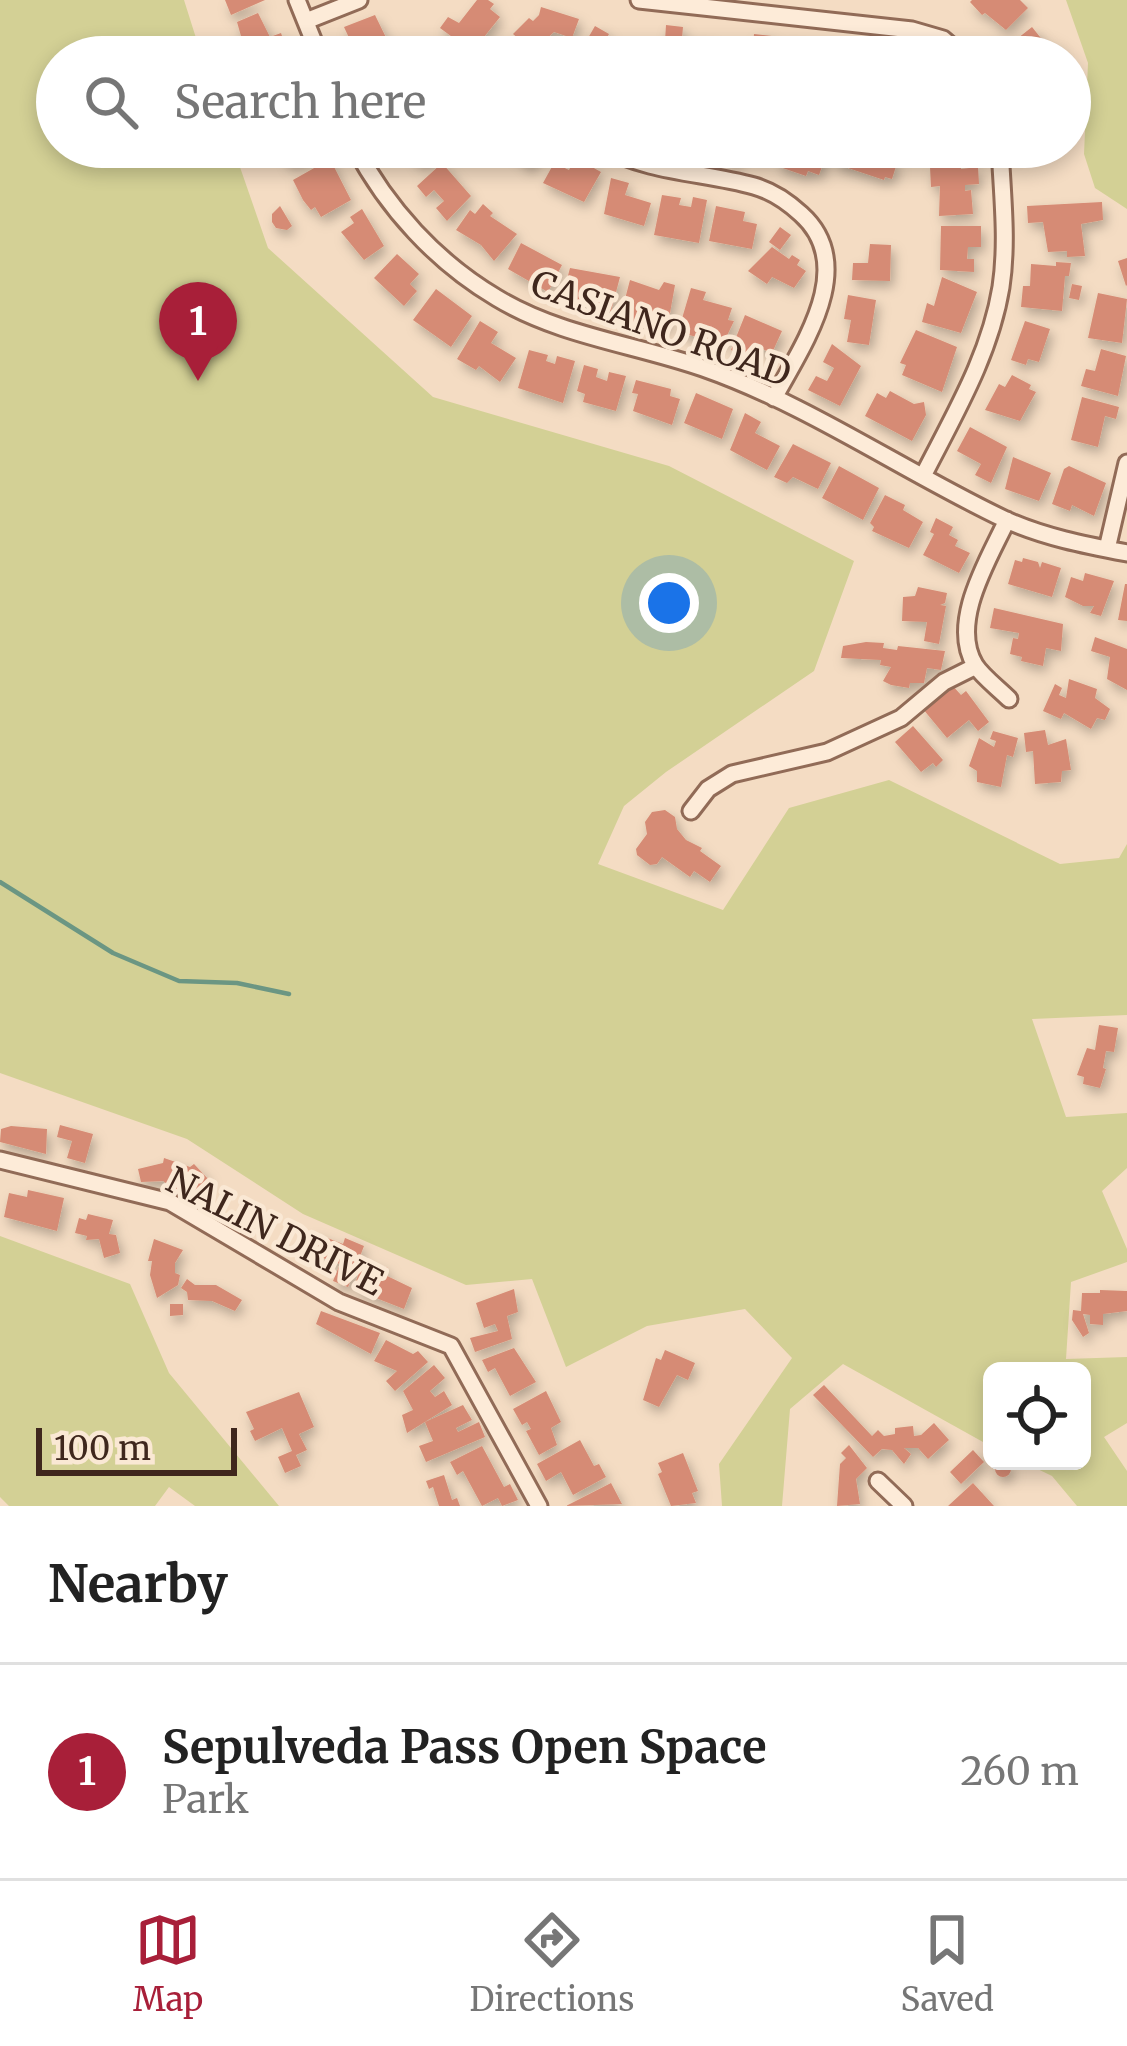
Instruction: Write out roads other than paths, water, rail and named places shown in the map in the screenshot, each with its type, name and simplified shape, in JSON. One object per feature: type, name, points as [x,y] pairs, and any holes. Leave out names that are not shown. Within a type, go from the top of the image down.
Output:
[{"type":"street","points":[[297,0],[312,36]]},
{"type":"street","points":[[306,21],[359,0]]},
{"type":"street","points":[[639,0],[933,36]]},
{"type":"street","name":"CASIANO ROAD","points":[[366,168],[404,221],[463,275],[535,318],[703,368],[774,398],[1007,520],[1058,539],[1127,553]]},
{"type":"street","points":[[661,168],[759,187],[789,203],[810,222],[822,245],[824,297],[774,398]]},
{"type":"street","points":[[923,476],[978,368],[1001,287],[1001,168]]},
{"type":"street","points":[[1107,549],[1127,463]]},
{"type":"street","points":[[1007,520],[976,587],[967,645],[976,666],[1009,699]]},
{"type":"street","points":[[692,811],[708,788],[732,774],[827,752],[901,718],[944,682],[976,666]]},
{"type":"street","name":"NALIN DRIVE","points":[[0,1160],[170,1202],[339,1302],[451,1346],[539,1506]]},
{"type":"street","points":[[878,1481],[904,1506]]},
{"type":"waterway","points":[[0,882],[113,953],[179,981],[237,983],[289,994]]},
{"type":"place","name":"Sepulveda Pass Open Space","points":[[198,381]]}]
